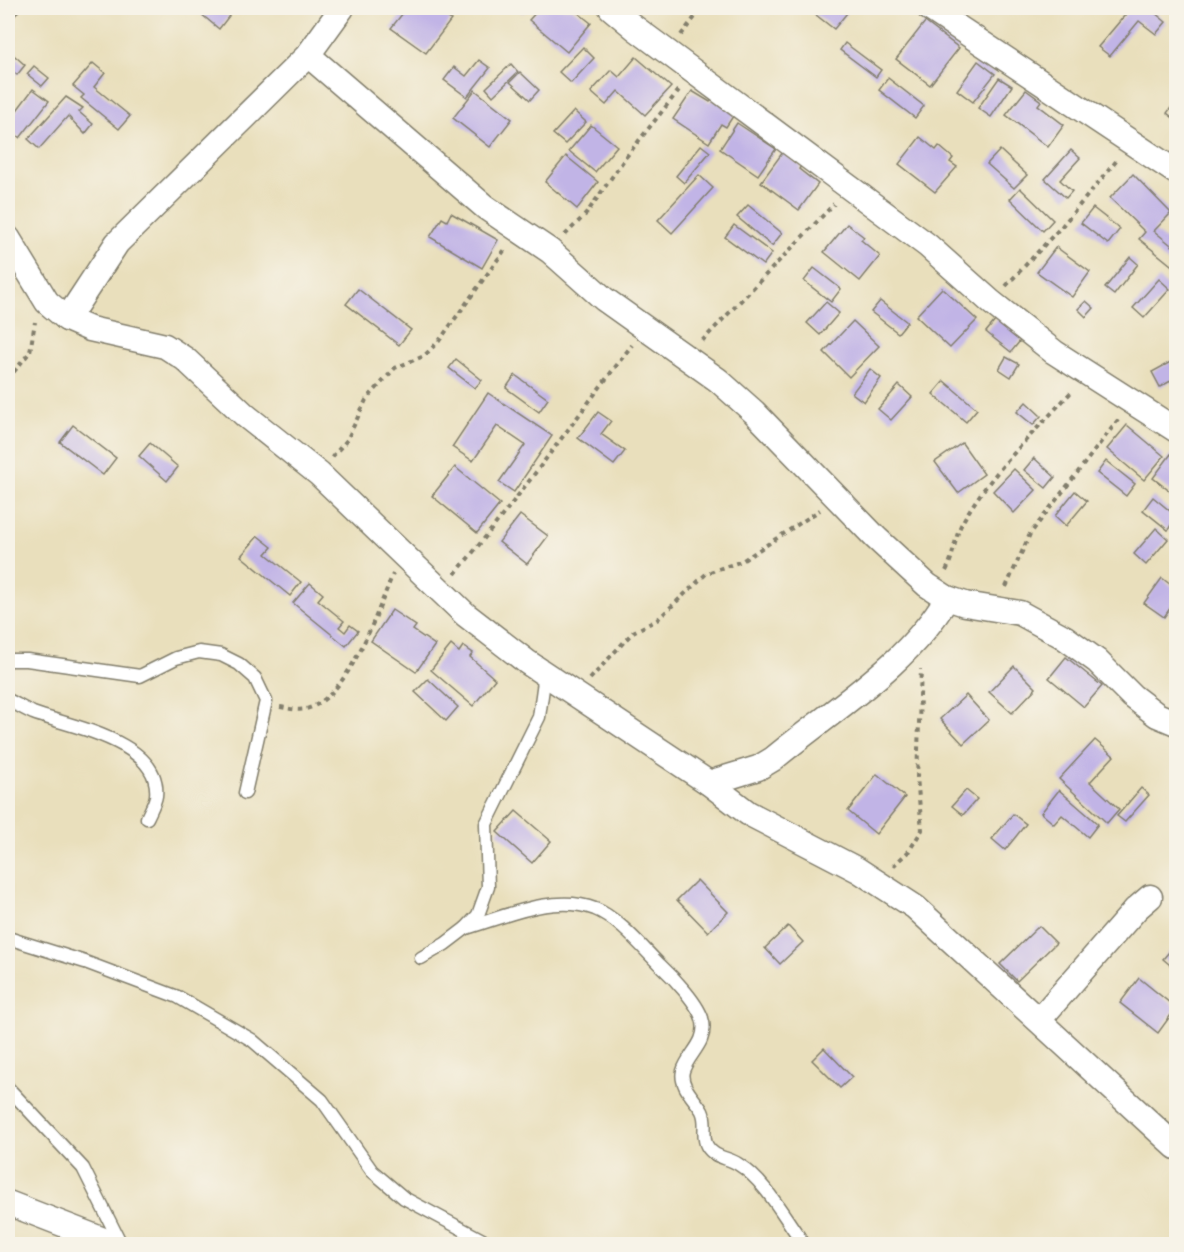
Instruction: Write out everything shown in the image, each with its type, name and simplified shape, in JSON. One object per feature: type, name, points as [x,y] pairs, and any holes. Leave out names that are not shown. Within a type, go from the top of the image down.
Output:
[{"type":"street","points":[[67,319],[117,243],[308,55],[342,8]]},
{"type":"street","points":[[611,8],[694,73],[927,245],[991,302],[1087,374],[1176,430]]},
{"type":"street","points":[[928,8],[1176,172]]},
{"type":"street","points":[[308,55],[460,187],[550,250],[576,276],[684,358],[718,380],[754,412],[876,538],[941,594],[995,609],[1020,613],[1064,637],[1097,661],[1132,696],[1157,715],[1176,723]]},
{"type":"street","points":[[8,238],[47,302],[67,319],[90,329],[165,346],[185,359],[246,416],[319,474],[466,615],[545,674],[757,818],[877,881],[915,907],[1176,1147]]},
{"type":"street","points":[[708,783],[758,768],[773,759],[882,672],[922,634],[941,594]]},
{"type":"street","points":[[1039,1020],[1136,909],[1150,897]]},
{"type":"street","points":[[8,1203],[114,1245]]},
{"type":"lane","points":[[8,660],[27,660],[140,676],[176,658],[199,652],[221,655],[239,664],[255,678],[265,705],[245,792]]},
{"type":"lane","points":[[421,958],[466,928],[478,915],[488,887],[486,824],[539,717],[545,674]]},
{"type":"lane","points":[[8,700],[31,712],[89,729],[136,755],[148,768],[156,796],[147,818]]},
{"type":"lane","points":[[466,928],[530,909],[576,904],[596,909],[632,937],[671,975],[698,1010],[703,1022],[703,1036],[682,1072],[683,1083],[705,1120],[706,1144],[713,1154],[738,1164],[756,1180],[804,1245]]},
{"type":"lane","points":[[8,938],[84,962],[178,997],[252,1040],[322,1100],[372,1172],[404,1198],[490,1245]]},
{"type":"lane","points":[[8,1088],[83,1168],[121,1245]]},
{"type":"path","points":[[668,53],[702,8]]},
{"type":"path","points":[[550,250],[586,214],[626,157],[694,73]]},
{"type":"path","points":[[991,302],[1062,226],[1131,142]]},
{"type":"path","points":[[684,358],[724,321],[760,278],[849,189]]},
{"type":"path","points":[[319,474],[347,440],[366,400],[395,368],[424,357],[439,341],[519,228]]},
{"type":"path","points":[[8,379],[30,352],[34,327],[36,282]]},
{"type":"path","points":[[441,591],[502,517],[542,461],[645,328]]},
{"type":"path","points":[[941,594],[951,562],[954,540],[975,503],[1087,374]]},
{"type":"path","points":[[995,609],[1030,534],[1131,403]]},
{"type":"path","points":[[576,695],[633,632],[657,620],[707,573],[742,561],[800,520],[839,500]]},
{"type":"path","points":[[265,705],[301,711],[314,706],[338,687],[372,624],[402,553]]},
{"type":"path","points":[[877,881],[909,851],[922,830],[917,755],[922,634]]},
{"type":"building","points":[[8,8],[21,8],[8,24]]},
{"type":"building","points":[[194,8],[219,8],[229,16],[219,29]]},
{"type":"building","points":[[407,8],[434,8],[451,20],[426,53],[391,28]]},
{"type":"building","points":[[516,8],[528,8],[523,13]]},
{"type":"building","points":[[540,8],[572,8],[591,23],[567,52],[529,20]]},
{"type":"building","points":[[807,8],[851,8],[834,29]]},
{"type":"building","points":[[1131,8],[1149,8],[1166,22],[1156,34],[1139,21],[1110,56],[1098,47]]},
{"type":"building","points":[[925,22],[959,48],[930,85],[896,59]]},
{"type":"building","points":[[845,43],[881,70],[876,77],[840,50]]},
{"type":"building","points":[[583,47],[594,58],[571,83],[559,72]]},
{"type":"building","points":[[8,50],[25,65],[17,75],[8,67]]},
{"type":"building","points":[[636,57],[671,87],[645,115],[618,91],[606,105],[591,92],[611,70],[619,77]]},
{"type":"building","points":[[479,60],[490,68],[467,97],[444,80],[454,67],[466,76]]},
{"type":"building","points":[[978,61],[995,74],[973,102],[957,90]]},
{"type":"building","points":[[93,63],[105,73],[94,87],[130,116],[119,129],[81,98],[84,95],[73,86]]},
{"type":"building","points":[[511,64],[518,72],[493,96],[486,88]]},
{"type":"building","points":[[34,66],[49,78],[42,86],[27,74]]},
{"type":"building","points":[[520,72],[539,90],[530,100],[510,82]]},
{"type":"building","points":[[888,78],[924,106],[915,118],[879,90]]},
{"type":"building","points":[[999,78],[1012,86],[991,117],[978,108]]},
{"type":"building","points":[[33,89],[49,101],[20,138],[8,128],[8,122]]},
{"type":"building","points":[[475,90],[512,119],[490,147],[453,118]]},
{"type":"building","points":[[1026,90],[1041,101],[1038,105],[1064,125],[1048,147],[1006,115]]},
{"type":"building","points":[[692,91],[710,102],[712,99],[739,107],[726,127],[721,124],[709,143],[673,119]]},
{"type":"building","points":[[66,97],[83,108],[79,112],[93,124],[85,134],[68,116],[39,149],[28,139]]},
{"type":"building","points":[[1176,101],[1176,120],[1167,113]]},
{"type":"building","points":[[574,111],[586,122],[565,144],[553,134]]},
{"type":"building","points":[[737,123],[776,149],[758,175],[720,149]]},
{"type":"building","points":[[591,125],[617,146],[595,172],[569,151]]},
{"type":"building","points":[[920,137],[936,150],[939,146],[953,158],[950,162],[957,167],[935,192],[899,164]]},
{"type":"building","points":[[701,145],[710,152],[684,183],[676,176]]},
{"type":"building","points":[[1000,150],[1027,175],[1014,188],[987,164]]},
{"type":"building","points":[[1071,150],[1080,158],[1060,180],[1072,191],[1066,198],[1045,179]]},
{"type":"building","points":[[783,152],[801,166],[799,169],[818,184],[799,210],[761,182]]},
{"type":"building","points":[[566,156],[598,182],[577,209],[545,182]]},
{"type":"building","points":[[1133,174],[1171,213],[1154,231],[1176,249],[1176,269],[1139,239],[1145,232],[1110,198]]},
{"type":"building","points":[[699,175],[713,188],[672,233],[658,220]]},
{"type":"building","points":[[1020,188],[1053,220],[1043,231],[1010,199]]},
{"type":"building","points":[[748,205],[782,233],[772,246],[737,217]]},
{"type":"building","points":[[1093,208],[1120,229],[1108,244],[1081,223]]},
{"type":"building","points":[[451,213],[498,240],[482,268],[430,237],[442,218],[447,221]]},
{"type":"building","points":[[847,224],[864,237],[861,240],[880,256],[860,281],[824,252]]},
{"type":"building","points":[[734,225],[772,253],[763,265],[725,237]]},
{"type":"building","points":[[1056,247],[1090,272],[1072,297],[1037,272]]},
{"type":"building","points":[[1130,257],[1138,264],[1114,295],[1105,288]]},
{"type":"building","points":[[814,268],[841,289],[831,302],[804,281]]},
{"type":"building","points":[[1159,279],[1170,289],[1144,318],[1133,308]]},
{"type":"building","points":[[942,288],[977,320],[950,348],[916,316]]},
{"type":"building","points":[[358,289],[411,330],[399,345],[346,304]]},
{"type":"building","points":[[880,301],[907,322],[898,333],[871,312]]},
{"type":"building","points":[[1086,301],[1094,308],[1086,317],[1078,309]]},
{"type":"building","points":[[826,302],[839,313],[820,335],[807,323]]},
{"type":"building","points":[[1000,315],[1024,336],[1011,352],[986,332]]},
{"type":"building","points":[[853,321],[879,346],[849,377],[824,352]]},
{"type":"building","points":[[1006,357],[1019,364],[1011,377],[999,369]]},
{"type":"building","points":[[456,359],[482,380],[475,388],[449,368]]},
{"type":"building","points":[[1176,359],[1176,378],[1160,387],[1152,372]]},
{"type":"building","points":[[870,369],[881,378],[864,402],[852,393]]},
{"type":"building","points":[[515,375],[548,399],[539,412],[506,388]]},
{"type":"building","points":[[944,381],[977,409],[966,422],[933,394]]},
{"type":"building","points":[[899,385],[912,397],[891,420],[878,409]]},
{"type":"building","points":[[488,393],[552,436],[514,492],[499,482],[525,445],[497,426],[473,461],[452,447]]},
{"type":"building","points":[[1026,402],[1041,416],[1033,425],[1017,412]]},
{"type":"building","points":[[598,412],[611,421],[601,434],[625,451],[614,465],[578,438]]},
{"type":"building","points":[[73,425],[116,458],[103,475],[60,442]]},
{"type":"building","points":[[1127,425],[1164,456],[1144,480],[1107,449]]},
{"type":"building","points":[[150,443],[178,467],[167,481],[139,456]]},
{"type":"building","points":[[962,443],[984,474],[958,493],[935,462]]},
{"type":"building","points":[[1171,454],[1176,459],[1176,496],[1153,478]]},
{"type":"building","points":[[1034,458],[1055,477],[1046,488],[1024,470]]},
{"type":"building","points":[[1106,461],[1135,484],[1126,496],[1097,473]]},
{"type":"building","points":[[455,467],[500,504],[477,533],[432,496]]},
{"type":"building","points":[[1014,469],[1036,490],[1014,513],[993,491]]},
{"type":"building","points":[[1075,491],[1087,501],[1066,526],[1055,516]]},
{"type":"building","points":[[1153,497],[1176,516],[1168,530],[1143,510]]},
{"type":"building","points":[[520,515],[548,536],[527,564],[499,542]]},
{"type":"building","points":[[1156,528],[1168,539],[1146,565],[1134,554]]},
{"type":"building","points":[[258,536],[272,547],[266,554],[301,582],[290,596],[241,556]]},
{"type":"building","points":[[1162,578],[1176,589],[1176,600],[1164,617],[1144,603]]},
{"type":"building","points":[[310,583],[323,594],[318,600],[344,621],[339,627],[345,632],[350,625],[358,631],[346,646],[293,603]]},
{"type":"building","points":[[392,610],[416,626],[413,630],[435,645],[416,672],[371,641]]},
{"type":"building","points":[[451,645],[459,652],[463,646],[473,653],[470,657],[495,679],[473,706],[431,670]]},
{"type":"building","points":[[1066,657],[1102,686],[1084,707],[1049,678]]},
{"type":"building","points":[[1014,666],[1036,688],[1012,713],[989,692]]},
{"type":"building","points":[[428,679],[458,707],[446,721],[415,692]]},
{"type":"building","points":[[966,695],[989,720],[963,744],[940,719]]},
{"type":"building","points":[[1095,740],[1114,756],[1090,782],[1119,809],[1107,823],[1059,779]]},
{"type":"building","points":[[877,774],[905,797],[876,834],[848,811]]},
{"type":"building","points":[[1141,788],[1149,795],[1125,822],[1117,816]]},
{"type":"building","points":[[966,790],[977,799],[963,815],[952,806]]},
{"type":"building","points":[[1059,790],[1098,824],[1088,837],[1062,815],[1054,824],[1041,813]]},
{"type":"building","points":[[516,811],[551,841],[532,863],[497,832]]},
{"type":"building","points":[[1013,814],[1026,824],[1005,850],[992,839]]},
{"type":"building","points":[[697,880],[728,912],[708,932],[677,900]]},
{"type":"building","points":[[788,926],[803,942],[780,964],[765,948]]},
{"type":"building","points":[[1039,926],[1056,943],[1017,981],[1000,964]]},
{"type":"building","points":[[1176,946],[1176,970],[1163,959]]},
{"type":"building","points":[[1139,978],[1176,1008],[1158,1033],[1120,1003]]},
{"type":"building","points":[[824,1048],[852,1077],[840,1088],[812,1060]]}]
